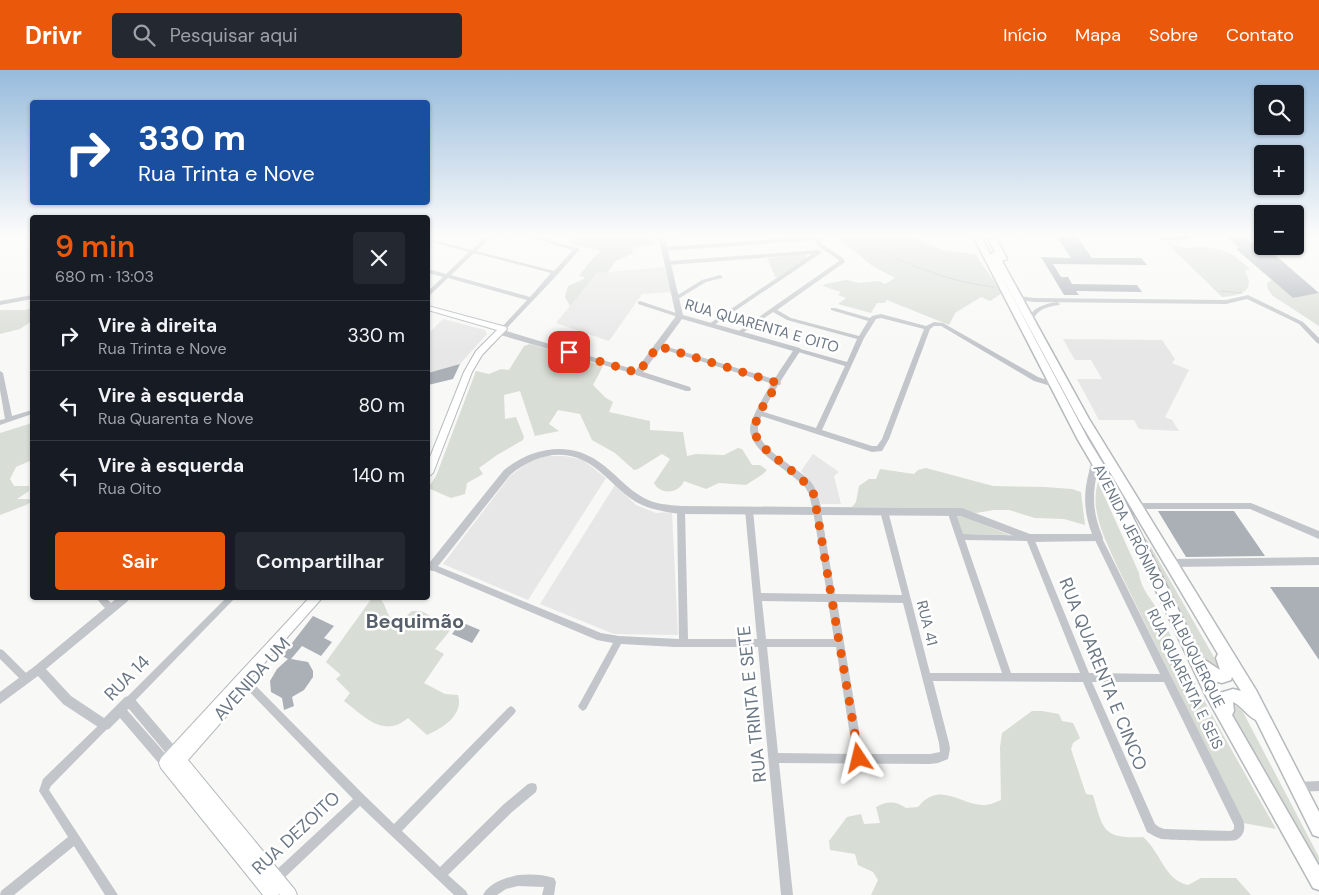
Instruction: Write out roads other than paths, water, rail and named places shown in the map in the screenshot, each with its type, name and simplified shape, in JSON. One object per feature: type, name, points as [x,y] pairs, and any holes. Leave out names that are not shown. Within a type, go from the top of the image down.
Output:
[{"type":"main road","points":[[994,272],[1002,286]]},
{"type":"main road","name":"AVENIDA JERÔNIMO DE ALBUQUERQUE","points":[[995,272],[1054,385],[1116,495],[1212,690],[1319,882]]},
{"type":"main road","name":"AVENIDA JERÔNIMO DE ALBUQUERQUE","points":[[1004,272],[1084,420],[1255,702],[1296,787],[1319,829]]},
{"type":"main road","points":[[1008,272],[1018,298]]},
{"type":"main road","points":[[430,310],[500,330]]},
{"type":"main road","points":[[430,456],[467,365],[476,350],[500,330]]},
{"type":"main road","points":[[430,468],[468,372],[479,353],[500,330]]},
{"type":"main road","name":"AVENIDA UM","points":[[173,762],[314,600]]},
{"type":"main road","name":"AVENIDA UM","points":[[245,681],[322,600]]},
{"type":"main road","points":[[1178,622],[1204,667],[1217,677],[1224,676],[1227,673],[1226,665],[1200,611]]},
{"type":"main road","points":[[1257,770],[1224,703],[1224,698],[1227,696],[1239,697],[1253,708],[1296,787]]},
{"type":"main road","points":[[173,762],[268,889],[290,895]]},
{"type":"street","points":[[433,272],[531,299]]},
{"type":"street","points":[[430,292],[450,272]]},
{"type":"street","points":[[556,272],[500,330],[688,389]]},
{"type":"street","points":[[638,373],[680,316],[670,272]]},
{"type":"street","points":[[711,325],[789,272]]},
{"type":"street","points":[[739,333],[826,272]]},
{"type":"street","points":[[676,298],[704,281],[720,277]]},
{"type":"street","points":[[0,303],[30,297]]},
{"type":"street","points":[[1030,320],[1036,311],[1054,304],[1228,304],[1241,302],[1248,297]]},
{"type":"street","points":[[1018,298],[1034,300],[1226,302],[1248,297],[1301,323],[1319,342]]},
{"type":"street","name":"RUA QUARENTA E OITO","points":[[640,303],[849,365]]},
{"type":"street","points":[[833,309],[872,318],[881,316],[928,327],[941,324],[1036,379],[1054,385]]},
{"type":"street","points":[[773,310],[788,319],[861,338]]},
{"type":"street","points":[[818,432],[872,318]]},
{"type":"street","points":[[760,413],[872,449],[882,448],[928,327]]},
{"type":"street","points":[[658,346],[778,383]]},
{"type":"street","points":[[774,758],[859,758],[814,495],[805,481],[758,443],[754,429],[760,413],[797,350]]},
{"type":"street","points":[[0,373],[9,420]]},
{"type":"street","points":[[0,423],[30,413]]},
{"type":"street","points":[[840,643],[684,643],[619,640],[600,637],[430,566],[504,474],[540,454],[562,451],[584,456],[645,504],[656,508],[681,510],[951,511],[978,516],[1030,538]]},
{"type":"street","name":"RUA QUARENTA E SEIS","points":[[1096,462],[1088,494],[1090,517],[1098,538],[1239,824]]},
{"type":"street","points":[[1136,506],[1251,506],[1319,536]]},
{"type":"street","points":[[681,510],[684,643]]},
{"type":"street","name":"RUA TRINTA E SETE","points":[[749,510],[787,895]]},
{"type":"street","name":"RUA 41","points":[[859,758],[938,758],[944,755],[945,749],[884,511]]},
{"type":"street","points":[[951,511],[1008,678]]},
{"type":"street","points":[[959,537],[1098,538]]},
{"type":"street","name":"RUA QUARENTA E CINCO","points":[[1030,538],[1147,823],[1156,832],[1164,834],[1232,836],[1239,831],[1239,824]]},
{"type":"street","points":[[1170,563],[1319,561]]},
{"type":"street","points":[[758,597],[907,599]]},
{"type":"street","points":[[103,600],[112,608]]},
{"type":"street","points":[[0,699],[26,680],[122,600]]},
{"type":"street","name":"RUA 14","points":[[74,838],[45,794],[47,783],[229,600]]},
{"type":"street","points":[[583,706],[619,640]]},
{"type":"street","points":[[0,653],[26,680]]},
{"type":"street","points":[[39,669],[67,700],[105,725]]},
{"type":"street","points":[[927,677],[1167,678]]},
{"type":"street","points":[[245,681],[360,799],[462,895]]},
{"type":"street","points":[[129,701],[173,762]]},
{"type":"street","points":[[120,710],[173,762]]},
{"type":"street","points":[[395,830],[511,710]]},
{"type":"street","points":[[1296,787],[1319,786]]},
{"type":"street","points":[[441,874],[508,808],[532,788]]},
{"type":"street","name":"RUA DEZOITO","points":[[268,889],[360,799]]},
{"type":"street","points":[[5,895],[74,838],[112,895]]},
{"type":"street","points":[[489,895],[500,886],[519,879],[550,882],[548,895]]},
{"type":"waterway","points":[[932,272],[956,280],[994,287]]},
{"type":"waterway","points":[[1221,291],[1242,293]]},
{"type":"district","name":"Bequimão","points":[[415,621]]}]
